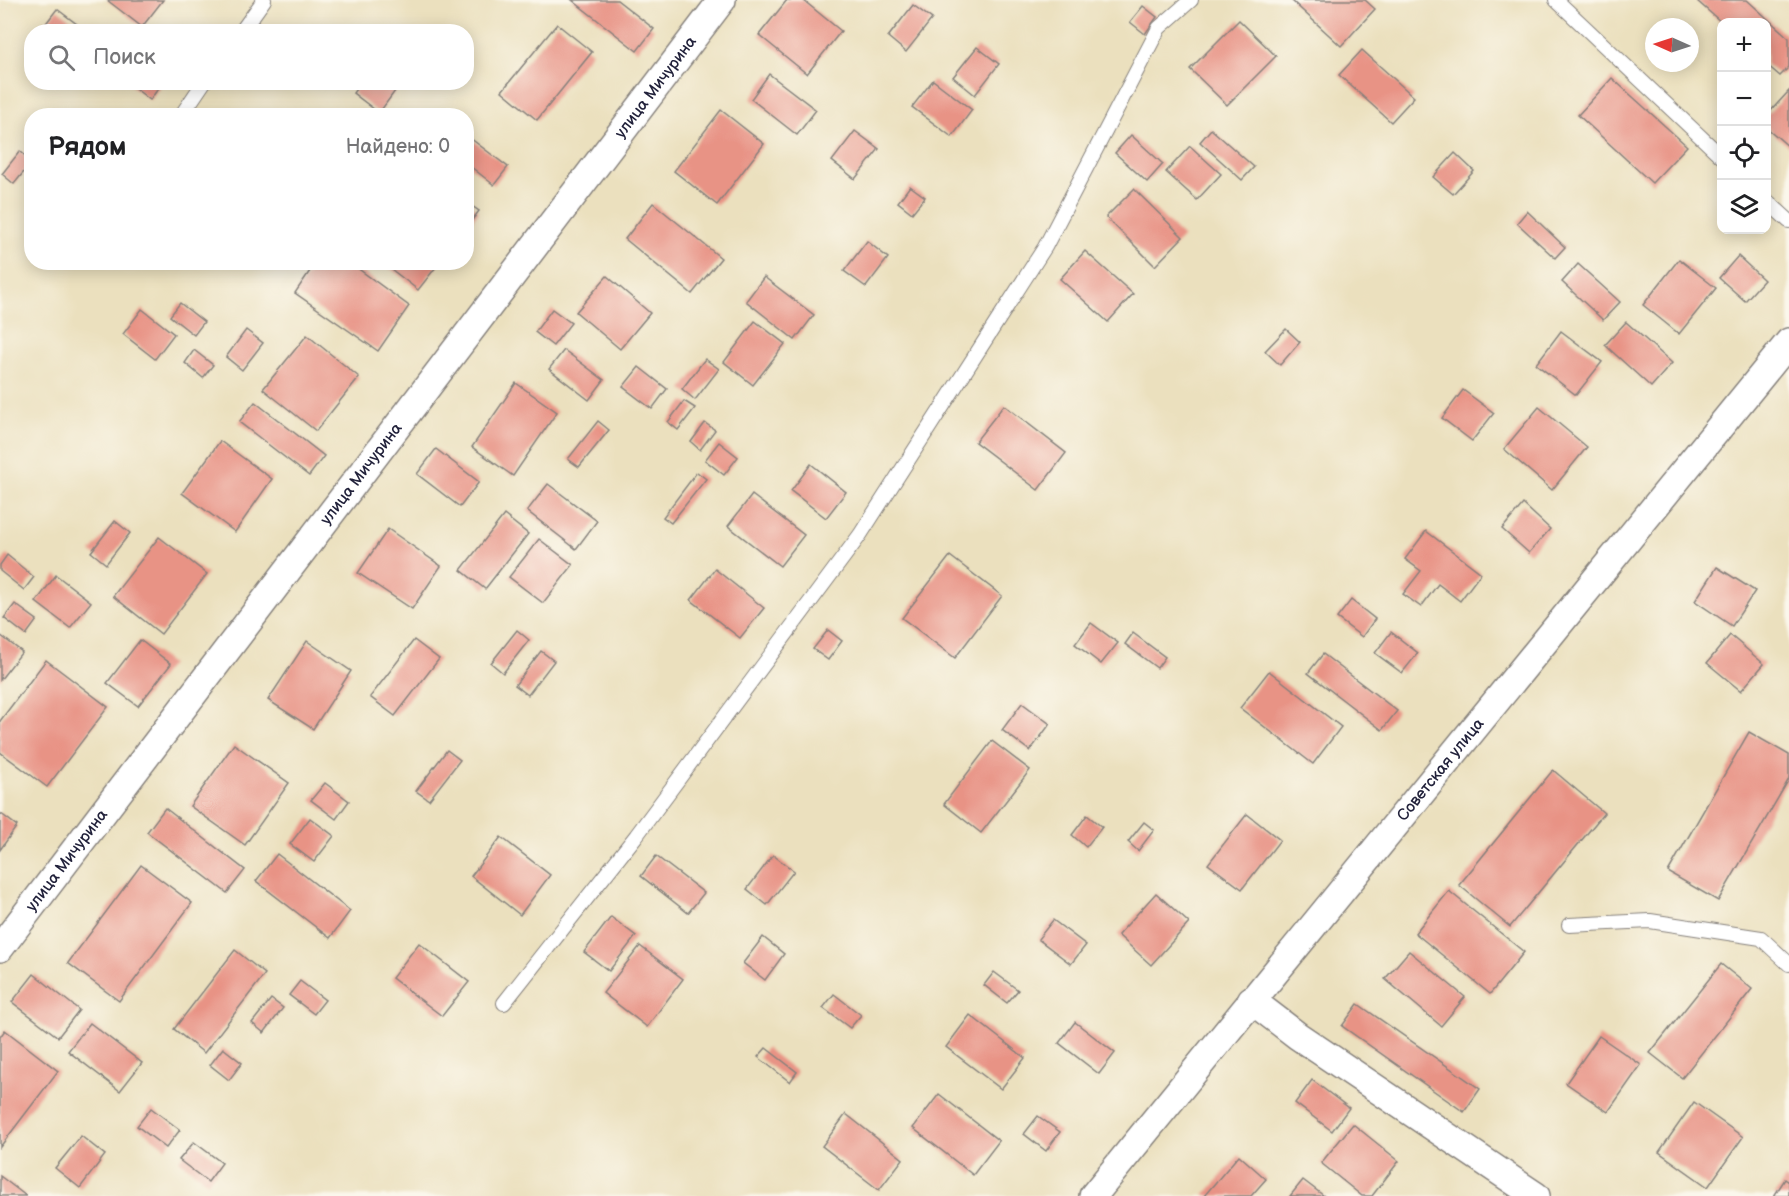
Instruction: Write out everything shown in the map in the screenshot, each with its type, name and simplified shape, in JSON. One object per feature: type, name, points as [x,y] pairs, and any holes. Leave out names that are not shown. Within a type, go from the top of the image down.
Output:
[{"type":"street","name":"улица Мичурина","points":[[0,948],[722,0]]},
{"type":"street","name":"Советская улица","points":[[1093,1196],[1789,342]]},
{"type":"street","points":[[1251,1000],[1298,1036],[1536,1196]]},
{"type":"lane","points":[[247,24],[264,0]]},
{"type":"lane","points":[[504,1003],[636,836],[860,536],[1045,247],[1159,28],[1191,0]]},
{"type":"lane","points":[[1556,0],[1717,152]]},
{"type":"lane","points":[[186,108],[199,90]]},
{"type":"lane","points":[[1771,204],[1789,221]]},
{"type":"lane","points":[[1569,925],[1650,921],[1761,938],[1789,964]]},
{"type":"building","points":[[107,0],[163,0],[144,24],[138,24]]},
{"type":"building","points":[[572,0],[617,0],[654,29],[637,51]]},
{"type":"building","points":[[787,0],[803,0],[841,31],[807,74],[759,35]]},
{"type":"building","points":[[1291,0],[1365,0],[1375,9],[1341,46]]},
{"type":"building","points":[[1696,0],[1747,0],[1767,18],[1717,18]]},
{"type":"building","points":[[913,5],[932,19],[906,52],[888,37]]},
{"type":"building","points":[[1143,6],[1157,17],[1145,34],[1130,22]]},
{"type":"building","points":[[57,9],[77,24],[46,24]]},
{"type":"building","points":[[1239,20],[1276,56],[1227,105],[1190,69]]},
{"type":"building","points":[[1771,22],[1789,38],[1789,67],[1780,76],[1771,68]]},
{"type":"building","points":[[557,24],[592,52],[537,120],[502,91]]},
{"type":"building","points":[[977,47],[999,64],[975,95],[953,77]]},
{"type":"building","points":[[1362,50],[1414,97],[1391,122],[1339,75]]},
{"type":"building","points":[[769,74],[816,110],[797,135],[751,99]]},
{"type":"building","points":[[1612,78],[1687,146],[1652,183],[1578,115]]},
{"type":"building","points":[[933,80],[972,110],[952,137],[912,107]]},
{"type":"building","points":[[137,90],[157,90],[150,100]]},
{"type":"building","points":[[355,90],[396,90],[383,108],[372,108],[353,93]]},
{"type":"building","points":[[1789,91],[1789,147],[1771,131],[1771,111]]},
{"type":"building","points":[[721,110],[764,144],[717,205],[674,171]]},
{"type":"building","points":[[1211,129],[1254,167],[1242,180],[1200,142]]},
{"type":"building","points":[[855,131],[879,149],[855,179],[832,161]]},
{"type":"building","points":[[1131,135],[1163,164],[1147,182],[1115,153]]},
{"type":"building","points":[[474,141],[508,167],[494,185],[474,169]]},
{"type":"building","points":[[1190,146],[1221,174],[1197,200],[1166,172]]},
{"type":"building","points":[[20,151],[24,155],[24,172],[14,184],[2,174]]},
{"type":"building","points":[[1455,153],[1474,171],[1453,194],[1433,177]]},
{"type":"building","points":[[910,186],[925,197],[912,213],[898,202]]},
{"type":"building","points":[[1134,189],[1183,237],[1155,266],[1106,217]]},
{"type":"building","points":[[653,203],[721,258],[692,294],[625,239]]},
{"type":"building","points":[[474,208],[479,211],[474,218]]},
{"type":"building","points":[[1527,211],[1565,247],[1555,258],[1517,223]]},
{"type":"building","points":[[867,241],[888,258],[866,287],[844,271]]},
{"type":"building","points":[[1085,251],[1133,294],[1108,322],[1060,279]]},
{"type":"building","points":[[1738,256],[1764,280],[1745,301],[1719,278]]},
{"type":"building","points":[[1679,259],[1716,288],[1679,334],[1643,305]]},
{"type":"building","points":[[1578,264],[1620,302],[1603,320],[1562,282]]},
{"type":"building","points":[[311,270],[360,270],[409,306],[378,351],[295,293]]},
{"type":"building","points":[[392,270],[434,270],[418,290]]},
{"type":"building","points":[[607,276],[650,313],[620,349],[576,312]]},
{"type":"building","points":[[764,277],[814,315],[795,340],[746,301]]},
{"type":"building","points":[[180,303],[204,322],[194,335],[170,316]]},
{"type":"building","points":[[142,309],[174,334],[155,359],[123,334]]},
{"type":"building","points":[[552,309],[571,323],[553,346],[535,332]]},
{"type":"building","points":[[755,321],[785,344],[753,385],[724,362]]},
{"type":"building","points":[[1626,322],[1672,363],[1651,387],[1605,345]]},
{"type":"building","points":[[1286,329],[1300,342],[1280,365],[1265,351]]},
{"type":"building","points":[[246,330],[263,343],[242,370],[226,357]]},
{"type":"building","points":[[1561,331],[1602,362],[1576,395],[1536,364]]},
{"type":"building","points":[[307,335],[359,377],[316,431],[263,389]]},
{"type":"building","points":[[194,350],[213,365],[203,378],[185,363]]},
{"type":"building","points":[[564,350],[604,380],[589,400],[549,369]]},
{"type":"building","points":[[705,359],[719,369],[695,400],[682,389]]},
{"type":"building","points":[[639,367],[667,389],[652,409],[623,387]]},
{"type":"building","points":[[516,383],[557,412],[513,476],[472,447]]},
{"type":"building","points":[[1463,390],[1494,413],[1472,441],[1442,418]]},
{"type":"building","points":[[684,401],[695,408],[678,430],[668,422]]},
{"type":"building","points":[[255,402],[324,456],[309,476],[239,422]]},
{"type":"building","points":[[1004,405],[1066,453],[1038,490],[975,442]]},
{"type":"building","points":[[1539,407],[1587,447],[1552,490],[1504,449]]},
{"type":"building","points":[[598,421],[609,430],[579,467],[568,459]]},
{"type":"building","points":[[705,423],[715,430],[700,450],[691,442]]},
{"type":"building","points":[[220,441],[272,479],[235,532],[182,493]]},
{"type":"building","points":[[719,442],[738,457],[724,475],[705,460]]},
{"type":"building","points":[[436,449],[479,482],[460,507],[417,474]]},
{"type":"building","points":[[811,464],[846,492],[826,518],[791,491]]},
{"type":"building","points":[[697,472],[706,479],[671,523],[663,517]]},
{"type":"building","points":[[548,484],[597,521],[576,549],[527,511]]},
{"type":"building","points":[[752,495],[804,535],[780,566],[728,526]]},
{"type":"building","points":[[1523,504],[1550,529],[1529,553],[1502,529]]},
{"type":"building","points":[[504,515],[528,534],[485,589],[461,570]]},
{"type":"building","points":[[115,521],[130,533],[106,564],[91,552]]},
{"type":"building","points":[[388,529],[441,566],[412,609],[358,573]]},
{"type":"building","points":[[1426,531],[1481,573],[1460,601],[1438,584],[1421,607],[1403,594],[1421,571],[1405,559]]},
{"type":"building","points":[[159,537],[207,574],[161,634],[113,596]]},
{"type":"building","points":[[539,539],[573,565],[543,603],[509,577]]},
{"type":"building","points":[[7,555],[34,577],[24,590],[0,571],[0,565]]},
{"type":"building","points":[[950,556],[1002,596],[955,658],[902,618]]},
{"type":"building","points":[[1717,567],[1755,591],[1732,626],[1695,601]]},
{"type":"building","points":[[715,569],[764,608],[740,638],[691,600]]},
{"type":"building","points":[[56,575],[91,602],[70,628],[36,602]]},
{"type":"building","points":[[1351,600],[1375,619],[1362,637],[1337,618]]},
{"type":"building","points":[[15,604],[37,620],[26,635],[4,618]]},
{"type":"building","points":[[1091,623],[1118,643],[1101,664],[1075,644]]},
{"type":"building","points":[[517,630],[529,640],[503,673],[491,663]]},
{"type":"building","points":[[828,630],[842,641],[828,660],[813,649]]},
{"type":"building","points":[[1391,632],[1418,653],[1402,673],[1375,653]]},
{"type":"building","points":[[1133,633],[1165,657],[1157,668],[1125,644]]},
{"type":"building","points":[[0,635],[22,652],[0,680]]},
{"type":"building","points":[[1730,635],[1764,664],[1741,691],[1707,663]]},
{"type":"building","points":[[140,640],[171,664],[138,706],[107,683]]},
{"type":"building","points":[[414,640],[439,659],[395,716],[370,697]]},
{"type":"building","points":[[307,641],[351,671],[313,729],[268,700]]},
{"type":"building","points":[[541,651],[554,661],[528,695],[515,685]]},
{"type":"building","points":[[1323,654],[1397,711],[1382,730],[1308,673]]},
{"type":"building","points":[[46,660],[108,707],[47,787],[0,752],[0,721]]},
{"type":"building","points":[[1269,671],[1341,727],[1313,764],[1240,708]]},
{"type":"building","points":[[1022,703],[1050,724],[1030,751],[1002,730]]},
{"type":"building","points":[[1749,732],[1789,755],[1789,779],[1718,901],[1668,872]]},
{"type":"building","points":[[992,741],[1030,770],[981,833],[944,804]]},
{"type":"building","points":[[234,744],[289,783],[245,845],[190,806]]},
{"type":"building","points":[[447,750],[460,760],[429,800],[416,791]]},
{"type":"building","points":[[1553,770],[1604,813],[1510,927],[1459,885]]},
{"type":"building","points":[[325,783],[349,801],[336,819],[311,800]]},
{"type":"building","points":[[165,808],[245,870],[227,893],[147,832]]},
{"type":"building","points":[[0,813],[17,826],[0,850]]},
{"type":"building","points":[[1247,814],[1280,840],[1242,889],[1208,864]]},
{"type":"building","points":[[1087,815],[1102,827],[1086,847],[1072,835]]},
{"type":"building","points":[[310,818],[334,836],[314,862],[290,844]]},
{"type":"building","points":[[1144,822],[1154,830],[1138,851],[1128,842]]},
{"type":"building","points":[[501,837],[550,875],[520,915],[471,876]]},
{"type":"building","points":[[277,854],[350,911],[330,938],[256,881]]},
{"type":"building","points":[[773,855],[794,871],[767,905],[747,889]]},
{"type":"building","points":[[656,856],[704,893],[688,913],[641,876]]},
{"type":"building","points":[[141,865],[192,903],[119,1001],[68,963]]},
{"type":"building","points":[[1449,891],[1524,952],[1490,994],[1415,933]]},
{"type":"building","points":[[1156,893],[1189,923],[1151,965],[1118,935]]},
{"type":"building","points":[[611,917],[636,936],[609,971],[584,952]]},
{"type":"building","points":[[1053,920],[1086,945],[1071,964],[1038,939]]},
{"type":"building","points":[[763,937],[784,954],[765,980],[743,963]]},
{"type":"building","points":[[419,943],[469,982],[442,1016],[392,978]]},
{"type":"building","points":[[640,946],[683,979],[647,1027],[603,993]]},
{"type":"building","points":[[235,950],[265,974],[204,1053],[174,1029]]},
{"type":"building","points":[[1409,951],[1465,997],[1441,1026],[1385,979]]},
{"type":"building","points":[[1721,964],[1752,989],[1682,1078],[1650,1053]]},
{"type":"building","points":[[994,972],[1018,990],[1007,1003],[984,985]]},
{"type":"building","points":[[34,974],[79,1010],[58,1037],[12,1002]]},
{"type":"building","points":[[300,981],[325,1000],[314,1014],[289,995]]},
{"type":"building","points":[[834,994],[861,1015],[850,1028],[823,1008]]},
{"type":"building","points":[[271,999],[283,1008],[264,1033],[252,1023]]},
{"type":"building","points":[[1358,1004],[1480,1089],[1464,1112],[1342,1026]]},
{"type":"building","points":[[970,1015],[1025,1058],[1001,1089],[946,1047]]},
{"type":"building","points":[[1075,1022],[1115,1053],[1099,1074],[1059,1043]]},
{"type":"building","points":[[90,1023],[142,1063],[120,1091],[68,1051]]},
{"type":"building","points":[[5,1030],[58,1071],[0,1147],[0,1037]]},
{"type":"building","points":[[1599,1036],[1641,1065],[1608,1112],[1566,1083]]},
{"type":"building","points":[[223,1048],[242,1063],[229,1080],[210,1065]]},
{"type":"building","points":[[766,1048],[797,1072],[790,1082],[758,1057]]},
{"type":"building","points":[[1312,1080],[1349,1108],[1332,1131],[1295,1103]]},
{"type":"building","points":[[939,1094],[999,1141],[973,1175],[913,1128]]},
{"type":"building","points":[[1694,1102],[1743,1137],[1708,1187],[1659,1152]]},
{"type":"building","points":[[151,1108],[180,1130],[166,1148],[137,1126]]},
{"type":"building","points":[[846,1114],[903,1159],[879,1190],[822,1146]]},
{"type":"building","points":[[1038,1116],[1060,1132],[1046,1151],[1024,1134]]},
{"type":"building","points":[[1353,1124],[1399,1161],[1372,1196],[1362,1196],[1321,1163]]},
{"type":"building","points":[[81,1136],[105,1155],[80,1188],[55,1168]]},
{"type":"building","points":[[194,1142],[222,1163],[208,1182],[179,1160]]},
{"type":"building","points":[[1239,1155],[1266,1179],[1251,1196],[1204,1196]]},
{"type":"building","points":[[0,1176],[26,1196],[0,1196]]},
{"type":"building","points":[[1785,1179],[1789,1182],[1789,1196],[1774,1196]]},
{"type":"building","points":[[1303,1180],[1324,1196],[1290,1196]]}]
